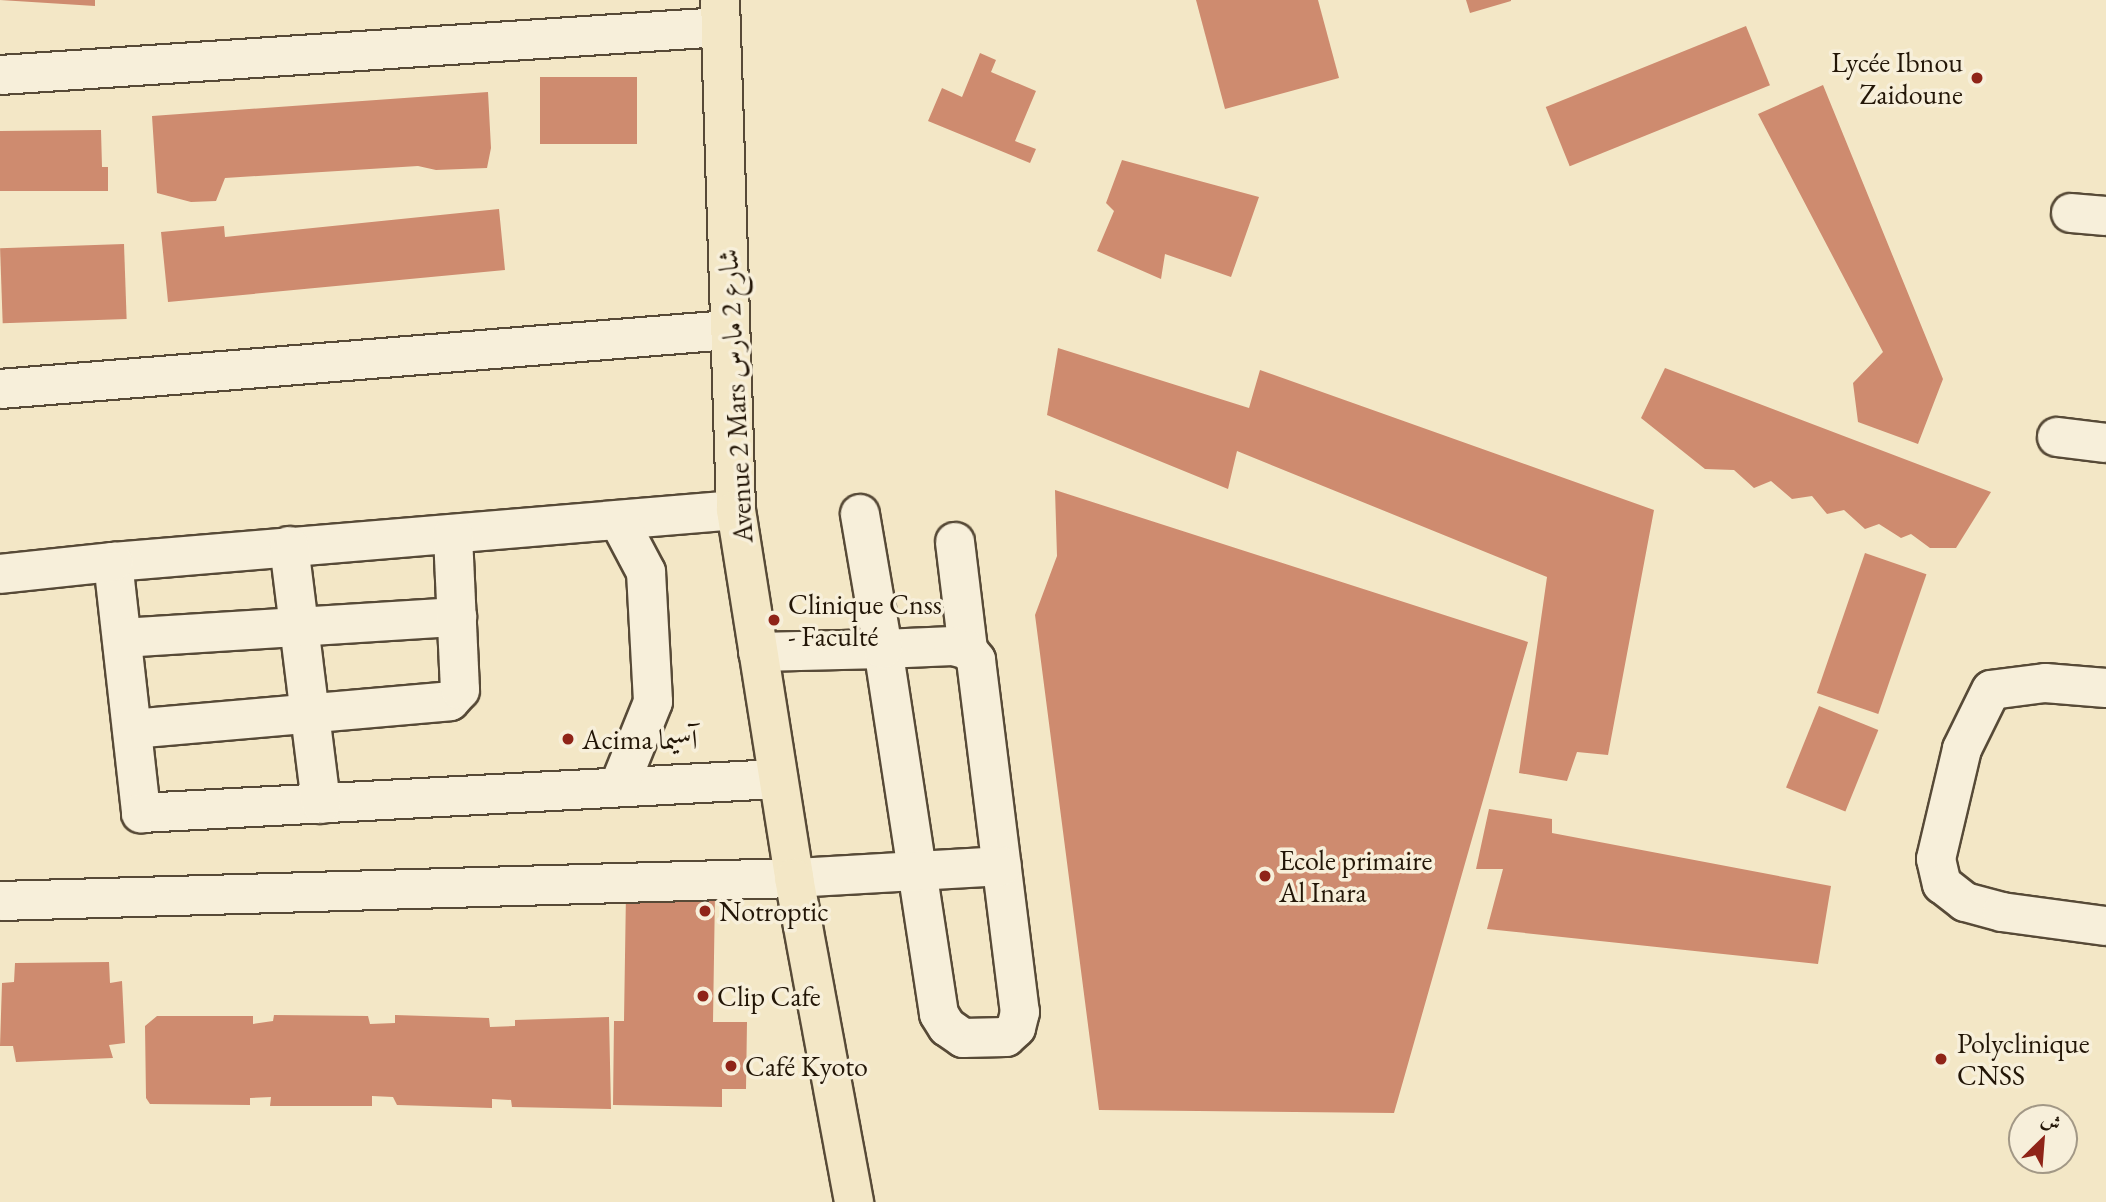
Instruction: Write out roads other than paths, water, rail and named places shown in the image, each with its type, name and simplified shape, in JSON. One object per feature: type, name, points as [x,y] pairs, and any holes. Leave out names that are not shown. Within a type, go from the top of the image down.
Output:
[{"type":"main road","name":"Avenue 2 Mars شارع 2 مارس","points":[[720,13],[728,330],[736,510],[794,877],[854,1202]]},
{"type":"street","points":[[0,75],[720,13]]},
{"type":"street","points":[[0,389],[728,330]]},
{"type":"street","points":[[2057,437],[2106,443]]},
{"type":"street","points":[[0,574],[289,546],[736,510]]},
{"type":"street","points":[[860,514],[939,1014],[947,1027],[963,1038],[1006,1037],[1016,1028],[1020,1012],[976,660],[968,650],[955,542]]},
{"type":"street","points":[[619,521],[646,572],[653,702],[620,786]]},
{"type":"street","points":[[132,729],[450,701],[460,690],[453,534]]},
{"type":"street","points":[[289,546],[321,804]]},
{"type":"street","points":[[114,562],[141,813],[778,779]]},
{"type":"street","points":[[122,638],[457,617]]},
{"type":"street","points":[[758,652],[953,646],[968,650]]},
{"type":"street","points":[[2106,688],[2045,682],[1991,690],[1962,749],[1940,832],[1938,873],[1942,884],[1965,902],[2002,912],[2106,926]]},
{"type":"street","points":[[0,901],[917,873],[1002,866]]},
{"type":"place","name":"Lycée Ibnou Zaidoune","points":[[1977,78]]},
{"type":"place","name":"Clinique Cnss - Faculté","points":[[774,620]]},
{"type":"place","name":"Acima آسيما","points":[[568,739]]},
{"type":"place","name":"Ecole primaire Al Inara","points":[[1265,876]]},
{"type":"place","name":"Notroptic","points":[[705,911]]},
{"type":"place","name":"Clip Cafe","points":[[703,996]]},
{"type":"place","name":"Polyclinique CNSS","points":[[1941,1059]]},
{"type":"place","name":"Café Kyoto","points":[[731,1066]]}]
